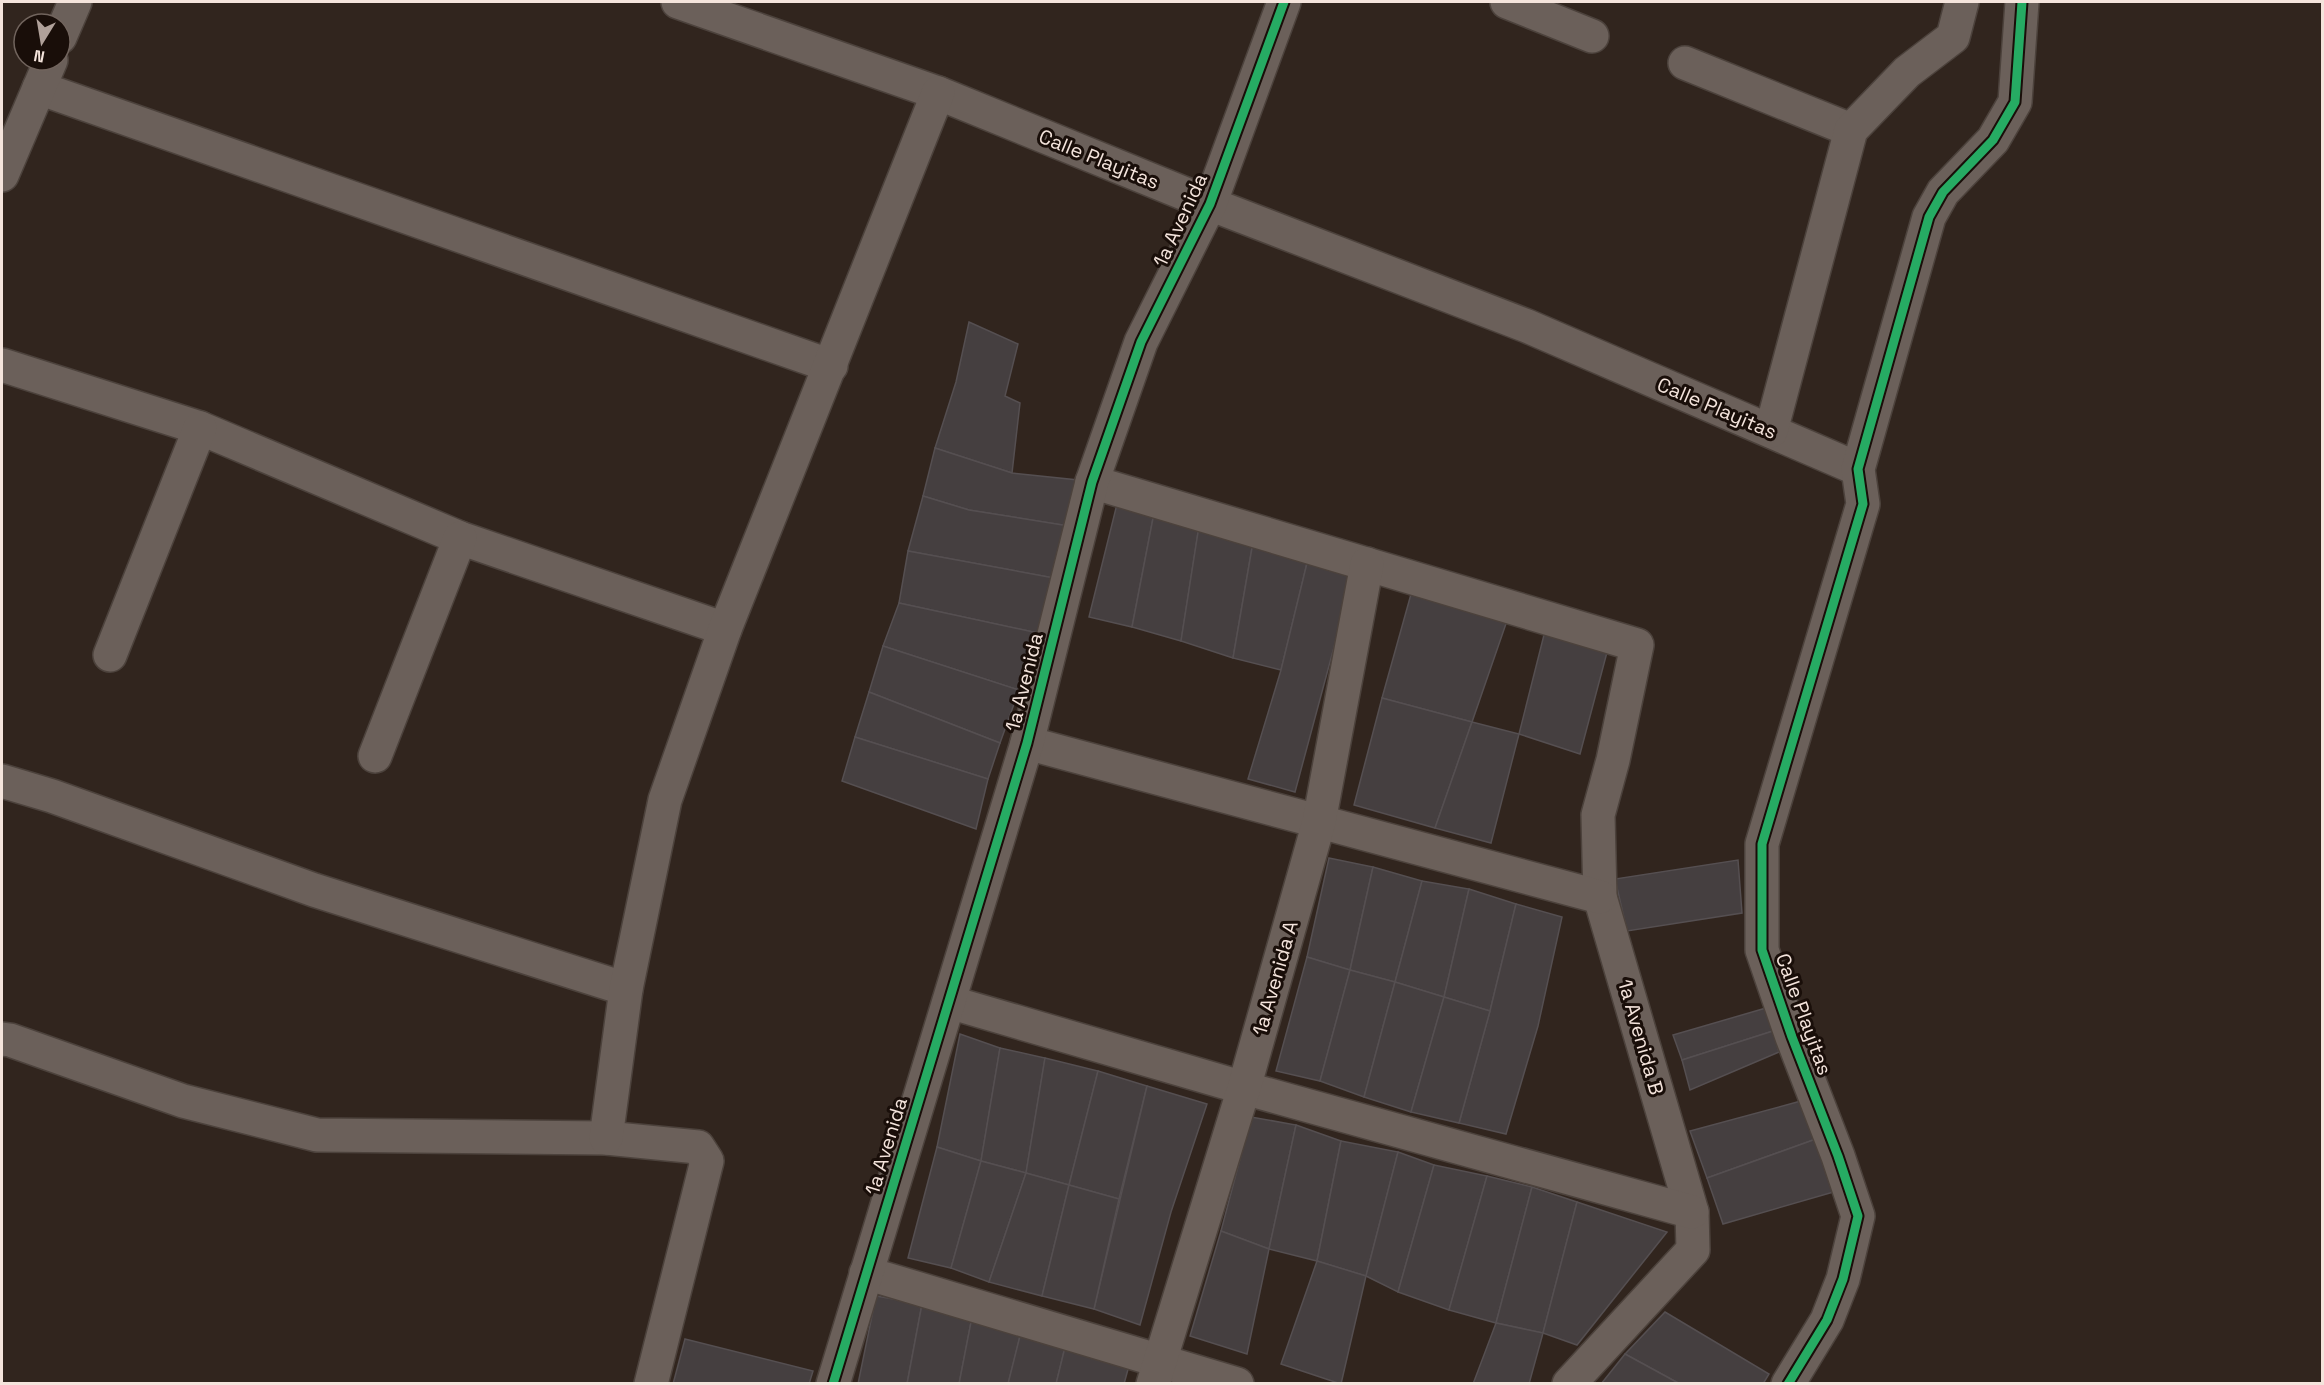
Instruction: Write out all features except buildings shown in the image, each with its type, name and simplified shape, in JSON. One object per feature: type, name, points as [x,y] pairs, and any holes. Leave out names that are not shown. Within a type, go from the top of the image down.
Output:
[{"type":"street","name":"Calle Playitas","points":[[678,2],[938,93],[1210,204],[1527,326],[1858,469],[1863,504],[1762,844],[1762,950],[1858,1216],[1843,1279],[1827,1320],[1788,1383]]},
{"type":"street","name":"1a Avenida","points":[[833,1383],[1028,743],[1092,482],[1142,342],[1210,204],[1284,2]]},
{"type":"street","points":[[1507,2],[1592,36]]},
{"type":"street","points":[[1771,431],[1851,130],[1907,72],[1953,37],[1962,2]]},
{"type":"street","points":[[1858,469],[1929,217],[1943,192],[1993,140],[2015,102],[2022,2]]},
{"type":"street","points":[[1685,63],[1851,130]]},
{"type":"street","points":[[2,175],[45,74],[831,366]]},
{"type":"street","points":[[606,1138],[626,989],[664,800],[725,629],[938,93]]},
{"type":"street","points":[[2,365],[200,428],[460,538],[725,629]]},
{"type":"street","points":[[110,655],[200,428]]},
{"type":"street","points":[[1092,482],[1367,564]]},
{"type":"street","points":[[375,756],[460,538]]},
{"type":"street","name":"1a Avenida B","points":[[1367,564],[1637,645],[1598,815],[1600,897],[1692,1212],[1693,1250],[1569,1383]]},
{"type":"street","name":"1a Avenida A","points":[[1157,1372],[1244,1088],[1319,822],[1367,564]]},
{"type":"street","points":[[1028,743],[1600,897]]},
{"type":"street","points":[[2,781],[52,796],[314,890],[626,989]]},
{"type":"street","points":[[949,1002],[1244,1088],[1692,1212]]},
{"type":"street","points":[[2,1039],[183,1101],[317,1135],[606,1138],[698,1147],[707,1161],[651,1383]]},
{"type":"street","points":[[866,1273],[1157,1372],[1237,1383]]},
{"type":"cycle path","points":[[833,1384],[1027,743],[1092,482],[1141,342],[1210,204],[1284,2]]},
{"type":"cycle path","points":[[1788,1384],[1827,1320],[1843,1279],[1858,1216],[1762,950],[1762,844],[1863,504],[1858,469],[1929,217],[1943,192],[1993,140],[2015,102],[2022,2]]}]
